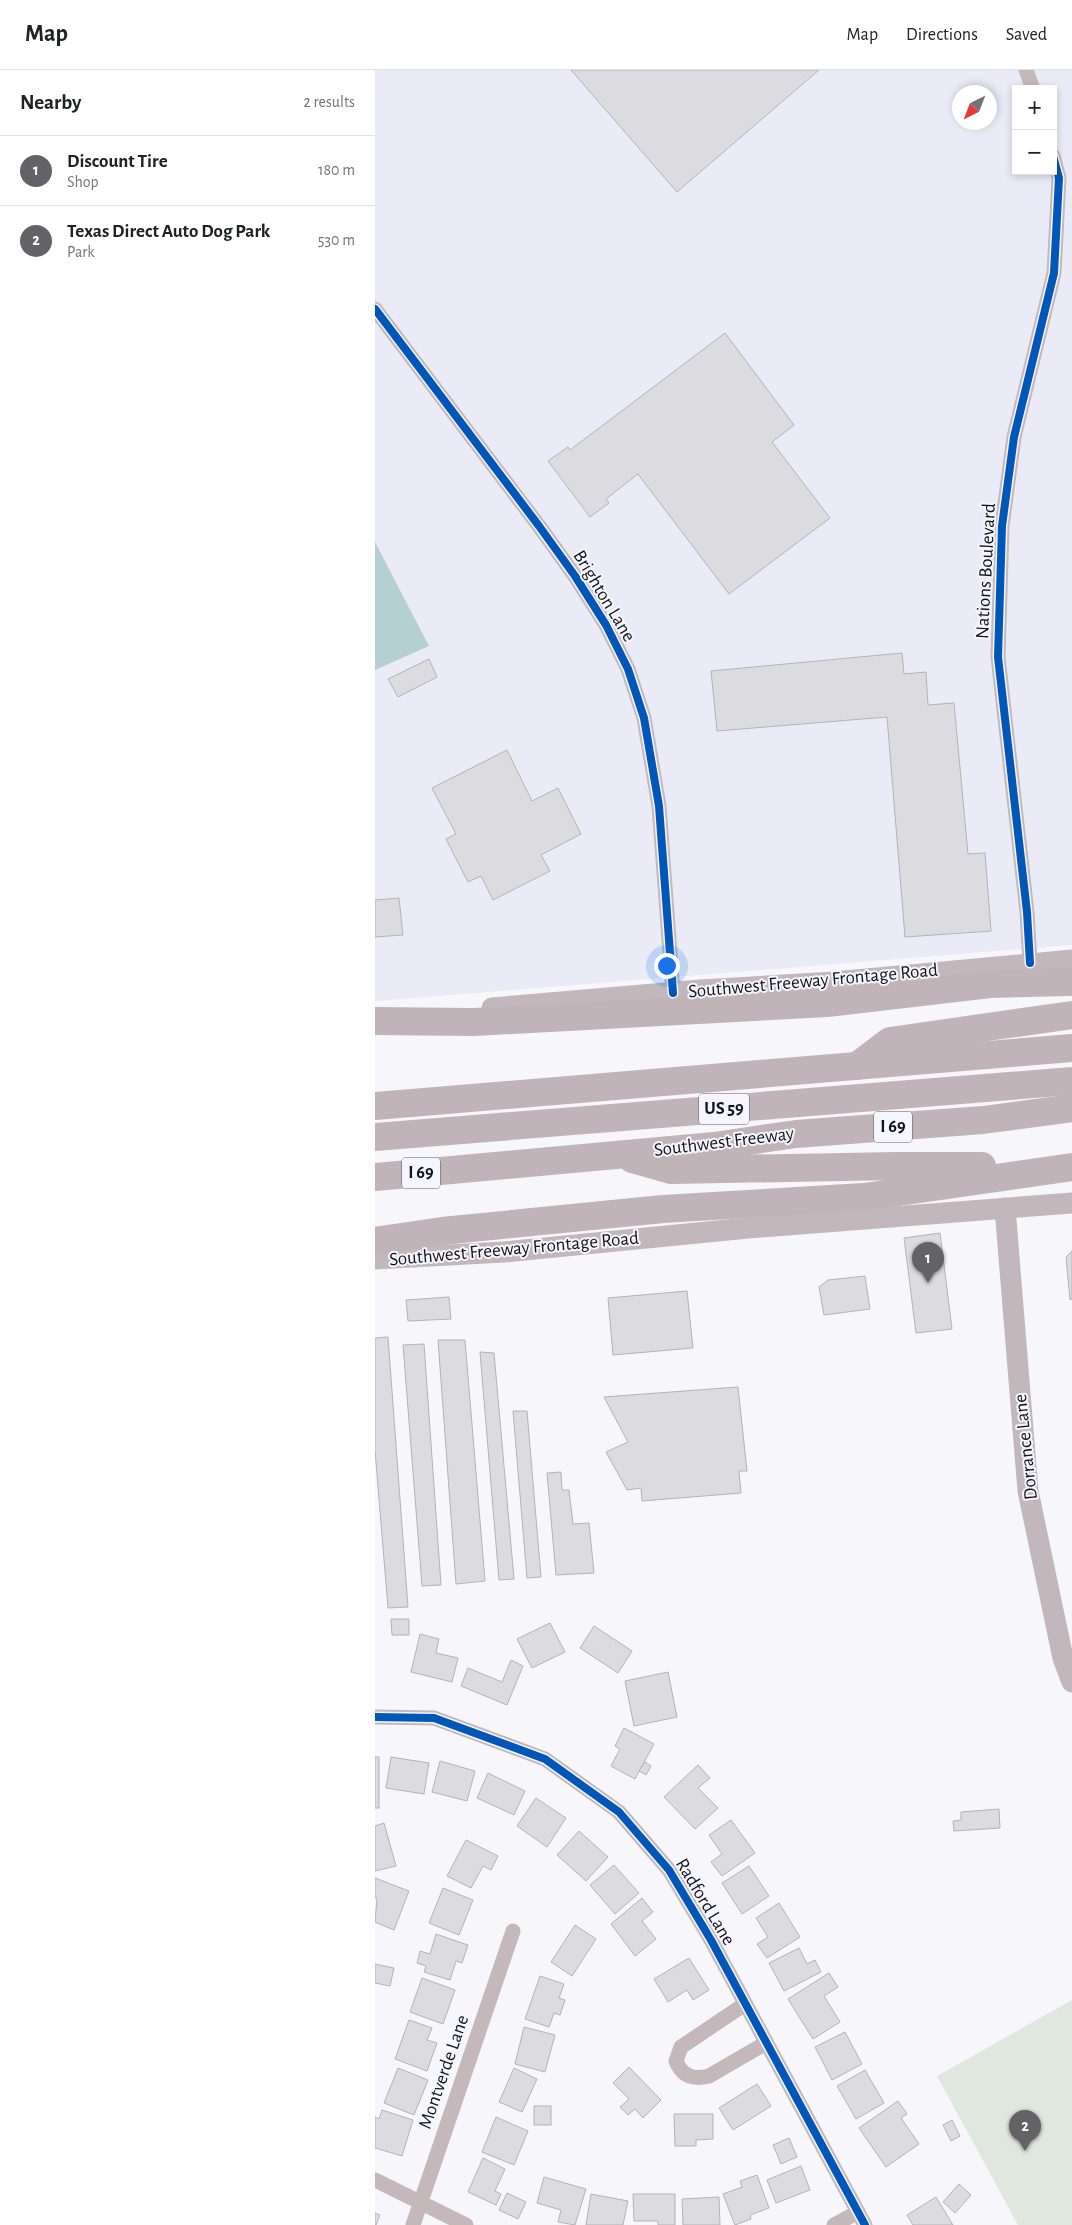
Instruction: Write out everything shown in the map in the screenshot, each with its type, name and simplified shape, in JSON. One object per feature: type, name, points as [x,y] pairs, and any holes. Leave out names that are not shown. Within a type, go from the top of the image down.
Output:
[{"type":"highway","points":[[375,1019],[474,1022],[827,1003],[990,984],[1072,982]]},
{"type":"highway","points":[[857,1066],[889,1041],[1072,1014]]},
{"type":"highway","points":[[375,1106],[1072,1048]]},
{"type":"highway","name":"US 59","points":[[375,1137],[1072,1081]]},
{"type":"highway","name":"Southwest Freeway","points":[[375,1177],[714,1146],[796,1134],[983,1120],[1072,1108]]},
{"type":"highway","points":[[613,1154],[671,1170],[897,1166],[1072,1167]]},
{"type":"highway","points":[[375,1241],[442,1231],[663,1209],[863,1197],[1072,1167]]},
{"type":"main road","name":"Southwest Freeway Frontage Road","points":[[375,1019],[673,993],[834,982],[1072,960]]},
{"type":"main road","name":"Southwest Freeway Frontage Road","points":[[375,1259],[504,1252],[748,1228],[1072,1203]]},
{"type":"main road","name":"Dorrance Lane","points":[[1005,1208],[1028,1491],[1063,1658],[1072,1682]]},
{"type":"street","points":[[1025,70],[1031,85]]},
{"type":"street","name":"Nations Boulevard","points":[[1031,963],[998,657],[1001,526],[1014,437],[1054,273],[1059,178],[1057,171]]},
{"type":"street","name":"Brighton Lane","points":[[375,309],[570,568],[605,625],[628,669],[644,718],[659,806],[673,993]]},
{"type":"street","name":"Radford Lane","points":[[375,1717],[434,1718],[545,1759],[619,1812],[669,1870],[862,2218]]},
{"type":"street","name":"Montverde Lane","points":[[413,2225],[513,1931]]},
{"type":"street","points":[[745,2004],[681,2047],[676,2061],[679,2069],[688,2076],[699,2079],[709,2076],[766,2043]]},
{"type":"street","points":[[375,2180],[466,2225]]},
{"type":"street","points":[[834,2225],[862,2218]]},
{"type":"shaded area","points":[[375,70],[1072,70],[1072,945],[375,1001]]},
{"type":"shaded area","points":[[1072,2000],[1072,2225],[1018,2225],[937,2076]]},
{"type":"water","points":[[375,542],[429,646],[375,670]]},
{"type":"building","points":[[571,70],[819,70],[677,192]]},
{"type":"building","points":[[725,333],[794,425],[772,442],[830,518],[729,594],[638,474],[606,499],[609,503],[590,517],[548,461],[568,447],[570,450]]},
{"type":"building","points":[[902,653],[904,674],[926,672],[928,705],[954,703],[968,854],[985,853],[991,931],[905,937],[887,717],[717,731],[711,671]]},
{"type":"building","points":[[429,659],[437,677],[398,697],[388,679]]},
{"type":"building","points":[[507,750],[532,801],[558,788],[581,834],[541,855],[550,871],[493,900],[481,876],[468,882],[446,839],[456,834],[432,788]]},
{"type":"building","points":[[399,898],[403,935],[375,937],[375,900]]},
{"type":"building","points":[[940,1233],[952,1329],[916,1333],[904,1238]]},
{"type":"building","points":[[1072,1251],[1072,1299],[1070,1300],[1066,1257]]},
{"type":"building","points":[[865,1276],[870,1309],[824,1315],[819,1287],[828,1280]]},
{"type":"building","points":[[687,1291],[693,1348],[613,1355],[608,1298]]},
{"type":"building","points":[[449,1297],[451,1319],[408,1321],[406,1300]]},
{"type":"building","points":[[388,1337],[408,1607],[388,1608],[375,1450],[375,1338]]},
{"type":"building","points":[[438,1340],[465,1340],[485,1581],[456,1584]]},
{"type":"building","points":[[424,1344],[441,1585],[422,1586],[403,1345]]},
{"type":"building","points":[[480,1352],[494,1353],[514,1579],[499,1580]]},
{"type":"building","points":[[738,1387],[747,1471],[739,1471],[741,1493],[642,1501],[641,1488],[627,1490],[606,1452],[628,1442],[604,1397]]},
{"type":"building","points":[[513,1411],[527,1411],[541,1577],[527,1578]]},
{"type":"building","points":[[561,1472],[562,1490],[569,1490],[573,1524],[589,1523],[594,1573],[556,1575],[547,1473]]},
{"type":"building","points":[[391,1619],[409,1619],[409,1635],[392,1635]]},
{"type":"building","points":[[550,1623],[565,1652],[532,1668],[517,1639]]},
{"type":"building","points":[[594,1626],[632,1651],[618,1673],[580,1648]]},
{"type":"building","points":[[420,1634],[439,1639],[436,1653],[458,1658],[452,1682],[411,1672]]},
{"type":"building","points":[[511,1660],[523,1666],[507,1705],[461,1686],[468,1668],[502,1682]]},
{"type":"building","points":[[668,1672],[677,1717],[634,1726],[625,1681]]},
{"type":"building","points":[[624,1728],[654,1744],[635,1779],[611,1766],[620,1749],[615,1746]]},
{"type":"building","points":[[375,1757],[379,1757],[379,1808],[375,1808]]},
{"type":"building","points":[[391,1757],[429,1763],[424,1794],[386,1788]]},
{"type":"building","points":[[440,1761],[475,1771],[467,1801],[432,1792]]},
{"type":"building","points":[[645,1762],[651,1766],[646,1775],[639,1771]]},
{"type":"building","points":[[698,1765],[710,1778],[698,1788],[718,1808],[695,1829],[664,1797]]},
{"type":"building","points":[[488,1773],[525,1791],[514,1815],[477,1798]]},
{"type":"building","points":[[536,1798],[566,1818],[547,1847],[517,1826]]},
{"type":"building","points":[[999,1809],[1000,1828],[954,1831],[953,1821],[961,1820],[961,1812]]},
{"type":"building","points":[[731,1820],[755,1853],[722,1876],[711,1862],[722,1854],[709,1835]]},
{"type":"building","points":[[384,1823],[396,1866],[375,1871],[375,1826]]},
{"type":"building","points":[[579,1831],[608,1857],[586,1881],[557,1855]]},
{"type":"building","points":[[466,1840],[498,1856],[491,1870],[483,1866],[471,1888],[447,1876]]},
{"type":"building","points":[[614,1865],[639,1893],[615,1914],[590,1885]]},
{"type":"building","points":[[749,1866],[769,1896],[742,1914],[722,1883]]},
{"type":"building","points":[[375,1878],[409,1891],[394,1930],[375,1922],[377,1898],[375,1898]]},
{"type":"building","points":[[443,1888],[473,1900],[459,1935],[429,1923]]},
{"type":"building","points":[[642,1898],[653,1912],[642,1921],[656,1939],[635,1956],[611,1924]]},
{"type":"building","points":[[779,1903],[800,1937],[767,1958],[757,1944],[768,1937],[756,1918]]},
{"type":"building","points":[[575,1925],[596,1939],[572,1976],[551,1962]]},
{"type":"building","points":[[436,1934],[468,1945],[462,1963],[456,1961],[450,1980],[424,1972],[426,1966],[417,1963],[420,1951],[430,1954]]},
{"type":"building","points":[[799,1948],[807,1964],[815,1960],[821,1972],[784,1991],[769,1963]]},
{"type":"building","points":[[689,1958],[709,1990],[693,2000],[687,1990],[668,2002],[654,1979]]},
{"type":"building","points":[[375,1964],[394,1968],[390,1986],[375,1983]]},
{"type":"building","points":[[829,1973],[838,1987],[824,1996],[840,2022],[813,2039],[788,1999]]},
{"type":"building","points":[[540,1976],[564,1984],[559,1998],[565,2000],[560,2015],[554,2013],[549,2027],[525,2019]]},
{"type":"building","points":[[422,1978],[455,1990],[443,2024],[410,2012]]},
{"type":"building","points":[[409,2020],[432,2028],[427,2040],[437,2043],[427,2071],[395,2059]]},
{"type":"building","points":[[524,2027],[555,2035],[545,2072],[515,2064]]},
{"type":"building","points":[[845,2032],[862,2064],[832,2080],[815,2047]]},
{"type":"building","points":[[629,2067],[661,2100],[643,2118],[635,2109],[628,2115],[620,2107],[629,2099],[613,2083]]},
{"type":"building","points":[[398,2068],[428,2080],[414,2115],[384,2103]]},
{"type":"building","points":[[514,2068],[537,2079],[522,2112],[499,2102]]},
{"type":"building","points":[[865,2070],[884,2103],[856,2119],[837,2086]]},
{"type":"building","points":[[757,2084],[771,2106],[733,2130],[719,2108]]},
{"type":"building","points":[[898,2101],[907,2114],[901,2118],[919,2144],[886,2167],[859,2128]]},
{"type":"building","points":[[534,2106],[551,2106],[551,2125],[534,2125]]},
{"type":"building","points":[[382,2110],[413,2120],[402,2156],[375,2148],[375,2117],[379,2119]]},
{"type":"building","points":[[674,2114],[713,2114],[713,2139],[696,2140],[696,2146],[675,2146]]},
{"type":"building","points":[[496,2117],[528,2131],[514,2165],[482,2152]]},
{"type":"building","points":[[952,2120],[960,2136],[951,2141],[943,2125]]},
{"type":"building","points":[[789,2138],[797,2157],[781,2164],[773,2145]]},
{"type":"building","points":[[483,2158],[505,2169],[495,2191],[501,2194],[496,2205],[468,2192]]},
{"type":"building","points":[[801,2166],[810,2190],[776,2203],[767,2180]]},
{"type":"building","points":[[757,2175],[769,2208],[750,2215],[751,2219],[735,2225],[723,2194],[742,2187],[740,2181]]},
{"type":"building","points":[[544,2177],[586,2189],[575,2225],[558,2222],[561,2210],[537,2203]]},
{"type":"building","points":[[959,2184],[971,2195],[955,2213],[943,2202]]},
{"type":"building","points":[[507,2193],[526,2202],[518,2219],[499,2210]]},
{"type":"building","points":[[591,2194],[628,2201],[623,2225],[586,2225]]},
{"type":"building","points":[[633,2194],[675,2194],[675,2225],[658,2225],[658,2221],[634,2221]]},
{"type":"building","points":[[719,2197],[720,2225],[683,2225],[682,2199]]},
{"type":"building","points":[[936,2197],[953,2225],[913,2225],[907,2215]]},
{"type":"building","points":[[375,2213],[380,2215],[376,2225],[375,2225]]},
{"type":"cycle path","points":[[1030,963],[1027,912],[998,657],[1002,526],[1014,437],[1054,273],[1059,178],[1057,171]]},
{"type":"cycle path","points":[[375,309],[575,576],[606,625],[628,669],[644,718],[659,806],[673,993]]},
{"type":"cycle path","points":[[375,1717],[434,1718],[545,1759],[619,1812],[669,1870],[711,1940],[865,2225]]},
{"type":"place","name":"Discount Tire","points":[[928,1283]]},
{"type":"place","name":"Texas Direct Auto Dog Park","points":[[1025,2151]]}]
